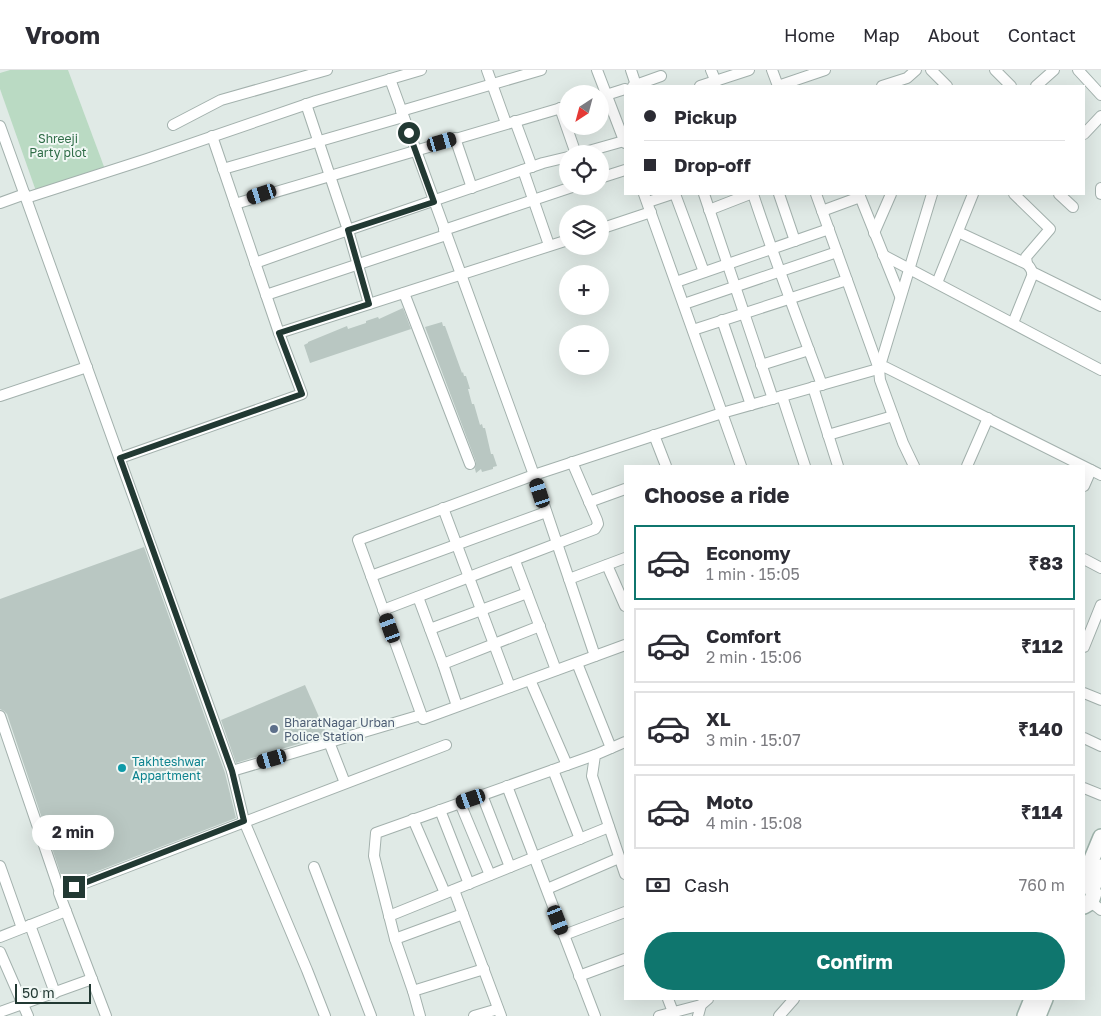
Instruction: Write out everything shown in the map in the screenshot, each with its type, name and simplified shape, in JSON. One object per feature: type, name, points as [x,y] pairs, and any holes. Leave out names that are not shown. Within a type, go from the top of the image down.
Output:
[{"type":"street","points":[[173,125],[221,100],[327,70]]},
{"type":"street","points":[[0,203],[212,136],[306,104],[422,70]]},
{"type":"street","points":[[487,70],[510,122],[527,169],[532,200],[549,245]]},
{"type":"street","points":[[223,169],[541,70]]},
{"type":"street","points":[[597,70],[600,85]]},
{"type":"street","points":[[631,70],[634,85]]},
{"type":"street","points":[[711,70],[715,84],[749,70]]},
{"type":"street","points":[[772,70],[778,85]]},
{"type":"street","points":[[885,85],[907,78],[916,70]]},
{"type":"street","points":[[931,70],[946,85]]},
{"type":"street","points":[[996,70],[1010,85]]},
{"type":"street","points":[[1037,85],[1054,70]]},
{"type":"street","points":[[1078,70],[1100,90]]},
{"type":"street","points":[[781,85],[819,71]]},
{"type":"street","points":[[637,85],[661,77]]},
{"type":"street","points":[[390,79],[534,475],[595,656]]},
{"type":"street","points":[[609,94],[624,89]]},
{"type":"street","points":[[306,104],[348,230],[369,304]]},
{"type":"street","points":[[607,145],[624,140],[609,106]]},
{"type":"street","points":[[235,204],[559,108]]},
{"type":"street","points":[[614,115],[624,112]]},
{"type":"street","points":[[1085,133],[1101,116]]},
{"type":"street","points":[[0,126],[232,771],[244,821],[304,961],[325,1016]]},
{"type":"street","points":[[120,458],[302,394],[279,333],[212,136]]},
{"type":"street","points":[[455,138],[472,188]]},
{"type":"street","points":[[255,263],[559,160]]},
{"type":"street","points":[[609,175],[624,170]]},
{"type":"street","points":[[1101,188],[1101,194]]},
{"type":"street","points":[[266,295],[559,191]]},
{"type":"street","points":[[609,224],[648,203],[670,195]]},
{"type":"street","points":[[673,195],[704,272]]},
{"type":"street","points":[[704,195],[761,365],[777,397],[805,465]]},
{"type":"street","points":[[709,210],[748,195]]},
{"type":"street","points":[[751,195],[809,350],[828,435],[838,465]]},
{"type":"street","points":[[779,195],[795,241]]},
{"type":"street","points":[[816,195],[879,369],[880,380],[903,444],[914,465]]},
{"type":"street","points":[[822,211],[859,195],[900,296]]},
{"type":"street","points":[[874,233],[891,195]]},
{"type":"street","points":[[879,369],[932,195]]},
{"type":"street","points":[[938,283],[973,195]]},
{"type":"street","points":[[1013,323],[1030,268],[1026,257],[1050,230],[1015,195]]},
{"type":"street","points":[[1060,195],[1073,207]]},
{"type":"street","points":[[648,203],[741,465]]},
{"type":"street","points":[[676,282],[828,229]]},
{"type":"street","points":[[958,232],[1101,306]]},
{"type":"street","points":[[279,333],[559,242]]},
{"type":"street","points":[[684,304],[837,252]]},
{"type":"street","points":[[883,255],[1101,370]]},
{"type":"street","points":[[693,330],[847,280]]},
{"type":"street","points":[[404,292],[470,464]]},
{"type":"street","points":[[722,320],[751,405]]},
{"type":"street","points":[[761,365],[809,350]]},
{"type":"street","points":[[0,396],[87,367]]},
{"type":"street","points":[[624,645],[423,719],[358,540],[534,475],[654,435],[722,413],[885,367],[1082,465]]},
{"type":"street","points":[[828,435],[893,416]]},
{"type":"street","points":[[967,465],[988,418]]},
{"type":"street","points":[[654,435],[666,465]]},
{"type":"street","points":[[383,610],[557,545],[597,527],[597,520],[572,462]]},
{"type":"street","points":[[1085,485],[1096,472]]},
{"type":"street","points":[[589,502],[624,489]]},
{"type":"street","points":[[443,508],[510,687]]},
{"type":"street","points":[[371,576],[546,512]]},
{"type":"street","points":[[569,580],[624,558]]},
{"type":"street","points":[[1085,560],[1101,568]]},
{"type":"street","points":[[515,561],[556,670]]},
{"type":"street","points":[[607,565],[622,591]]},
{"type":"street","points":[[430,629],[527,593]]},
{"type":"street","points":[[418,597],[458,706]]},
{"type":"street","points":[[1085,645],[1101,605]]},
{"type":"street","points":[[443,664],[540,626]]},
{"type":"street","points":[[577,663],[612,748]]},
{"type":"street","points":[[530,680],[567,765]]},
{"type":"street","points":[[1085,693],[1101,700]]},
{"type":"street","points":[[232,771],[421,715]]},
{"type":"street","points":[[0,716],[59,893],[106,1016]]},
{"type":"street","points":[[1085,738],[1101,746]]},
{"type":"street","points":[[329,742],[345,783]]},
{"type":"street","points":[[420,1016],[395,939],[374,856],[376,832],[595,755],[624,742]]},
{"type":"street","points":[[60,892],[446,745]]},
{"type":"street","points":[[595,755],[592,776],[624,871]]},
{"type":"street","points":[[553,770],[580,839]]},
{"type":"street","points":[[507,786],[595,1016]]},
{"type":"street","points":[[1085,788],[1101,795]]},
{"type":"street","points":[[482,795],[510,867]]},
{"type":"street","points":[[460,803],[490,875]]},
{"type":"street","points":[[440,810],[469,884]]},
{"type":"street","points":[[413,820],[450,892],[464,914],[500,1012],[474,1016]]},
{"type":"street","points":[[389,916],[609,827]]},
{"type":"street","points":[[1088,898],[1101,837]]},
{"type":"street","points":[[546,889],[620,858]]},
{"type":"street","points":[[0,866],[55,992]]},
{"type":"street","points":[[314,867],[371,1016]]},
{"type":"street","points":[[1088,898],[1101,868]]},
{"type":"street","points":[[0,937],[66,911]]},
{"type":"street","points":[[564,935],[624,912]]},
{"type":"street","points":[[395,939],[464,914]]},
{"type":"street","points":[[0,952],[28,1016]]},
{"type":"street","points":[[579,976],[624,959]]},
{"type":"street","points":[[413,991],[484,969]]},
{"type":"street","points":[[0,1012],[92,979]]},
{"type":"street","points":[[668,1000],[673,1012]]},
{"type":"street","points":[[779,1016],[793,1000]]},
{"type":"street","points":[[1025,1016],[1032,1000]]},
{"type":"street","points":[[1038,1016],[1045,1000]]},
{"type":"street","points":[[660,1016],[704,1002]]},
{"type":"street","points":[[698,1016],[704,1002]]},
{"type":"green space","name":"Shreeji Party plot","points":[[10,70],[68,70],[106,172],[37,194],[0,89],[0,73]]},
{"type":"building","points":[[403,308],[411,329],[310,363],[304,345],[308,342],[347,326],[348,329],[378,317],[379,319]]},
{"type":"building","points":[[442,322],[462,373],[466,376],[472,404],[474,404],[480,425],[482,424],[483,428],[485,428],[491,454],[493,454],[497,466],[493,467],[493,469],[482,472],[481,469],[476,473],[476,462],[425,327]]},
{"type":"building","name":"Takhteshwar Appartment","points":[[144,547],[225,773],[236,818],[64,884],[7,714],[0,709],[0,599]]},
{"type":"building","name":"BharatNagar Urban Police Station","points":[[305,685],[327,735],[236,763],[221,720]]},
{"type":"place","name":"BharatNagar Urban Police Station","points":[[274,729]]},
{"type":"place","name":"Takhteshwar Appartment","points":[[122,768]]},
{"type":"route","points":[[74,887],[244,821],[232,771],[120,458],[302,394],[279,333],[369,304],[348,230],[434,202],[409,133]]}]
